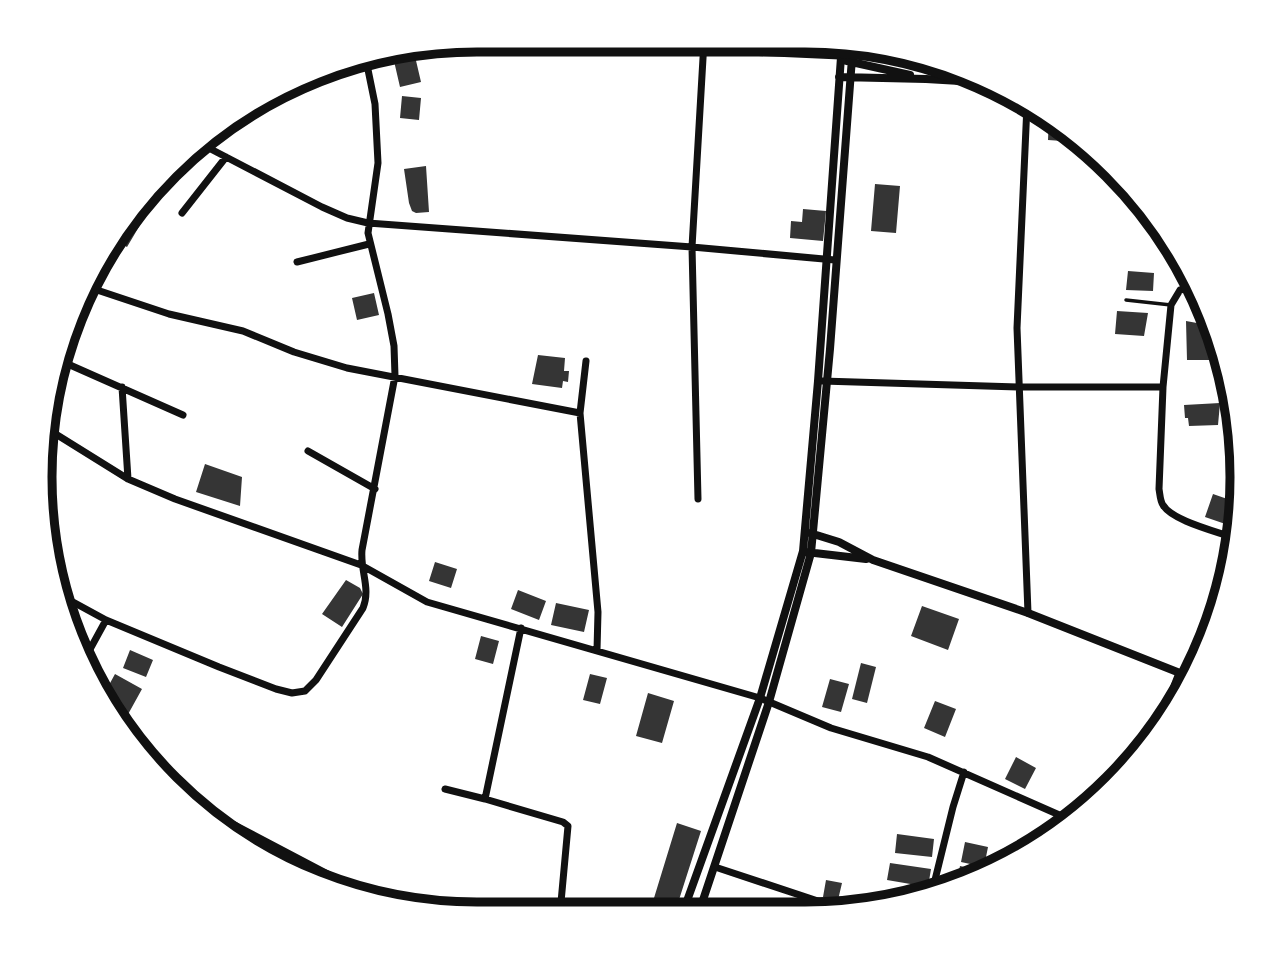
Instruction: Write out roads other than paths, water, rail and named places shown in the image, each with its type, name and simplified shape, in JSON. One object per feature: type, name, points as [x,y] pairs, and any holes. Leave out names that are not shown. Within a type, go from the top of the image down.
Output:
[{"type":"street","points":[[698,499],[692,247],[705,52]]},
{"type":"street","points":[[739,52],[840,58],[926,79]]},
{"type":"street","points":[[703,902],[807,552],[823,381],[841,54]]},
{"type":"street","points":[[831,260],[852,55]]},
{"type":"street","points":[[71,601],[106,620],[276,689],[292,693],[305,691],[316,680],[363,608],[368,587],[361,565],[395,376],[394,346],[388,314],[369,244],[368,223],[378,163],[374,104],[367,67]]},
{"type":"street","points":[[839,77],[956,81]]},
{"type":"street","points":[[1026,115],[1019,244],[1018,387],[1028,613]]},
{"type":"street","points":[[209,148],[322,207],[347,218],[368,223],[831,260]]},
{"type":"street","points":[[182,213],[226,157]]},
{"type":"street","points":[[297,262],[369,244]]},
{"type":"street","points":[[1185,289],[1180,290],[1171,304],[1163,387],[1159,489],[1163,506],[1175,516],[1226,534]]},
{"type":"street","points":[[96,290],[169,314],[243,331],[294,352],[347,368],[580,413]]},
{"type":"street","points":[[586,361],[580,413],[598,612],[597,650]]},
{"type":"street","points":[[68,364],[183,415]]},
{"type":"street","points":[[823,381],[1018,387],[1163,387]]},
{"type":"street","points":[[122,387],[128,479]]},
{"type":"street","points":[[55,433],[128,479],[175,499],[361,565],[427,602],[765,700],[831,728],[928,757],[1062,816]]},
{"type":"street","points":[[308,451],[375,489]]},
{"type":"street","points":[[809,533],[839,542],[873,560],[1028,613],[1179,673],[1171,692]]},
{"type":"street","points":[[807,552],[873,560]]},
{"type":"street","points":[[89,650],[106,620]]},
{"type":"street","points":[[485,799],[521,628]]},
{"type":"street","points":[[687,902],[765,700]]},
{"type":"street","points":[[934,882],[964,772]]},
{"type":"street","points":[[445,789],[563,822],[568,826],[561,902]]},
{"type":"street","points":[[236,827],[330,876]]},
{"type":"street","points":[[715,867],[821,902]]},
{"type":"lane","points":[[1126,300],[1171,304]]}]
